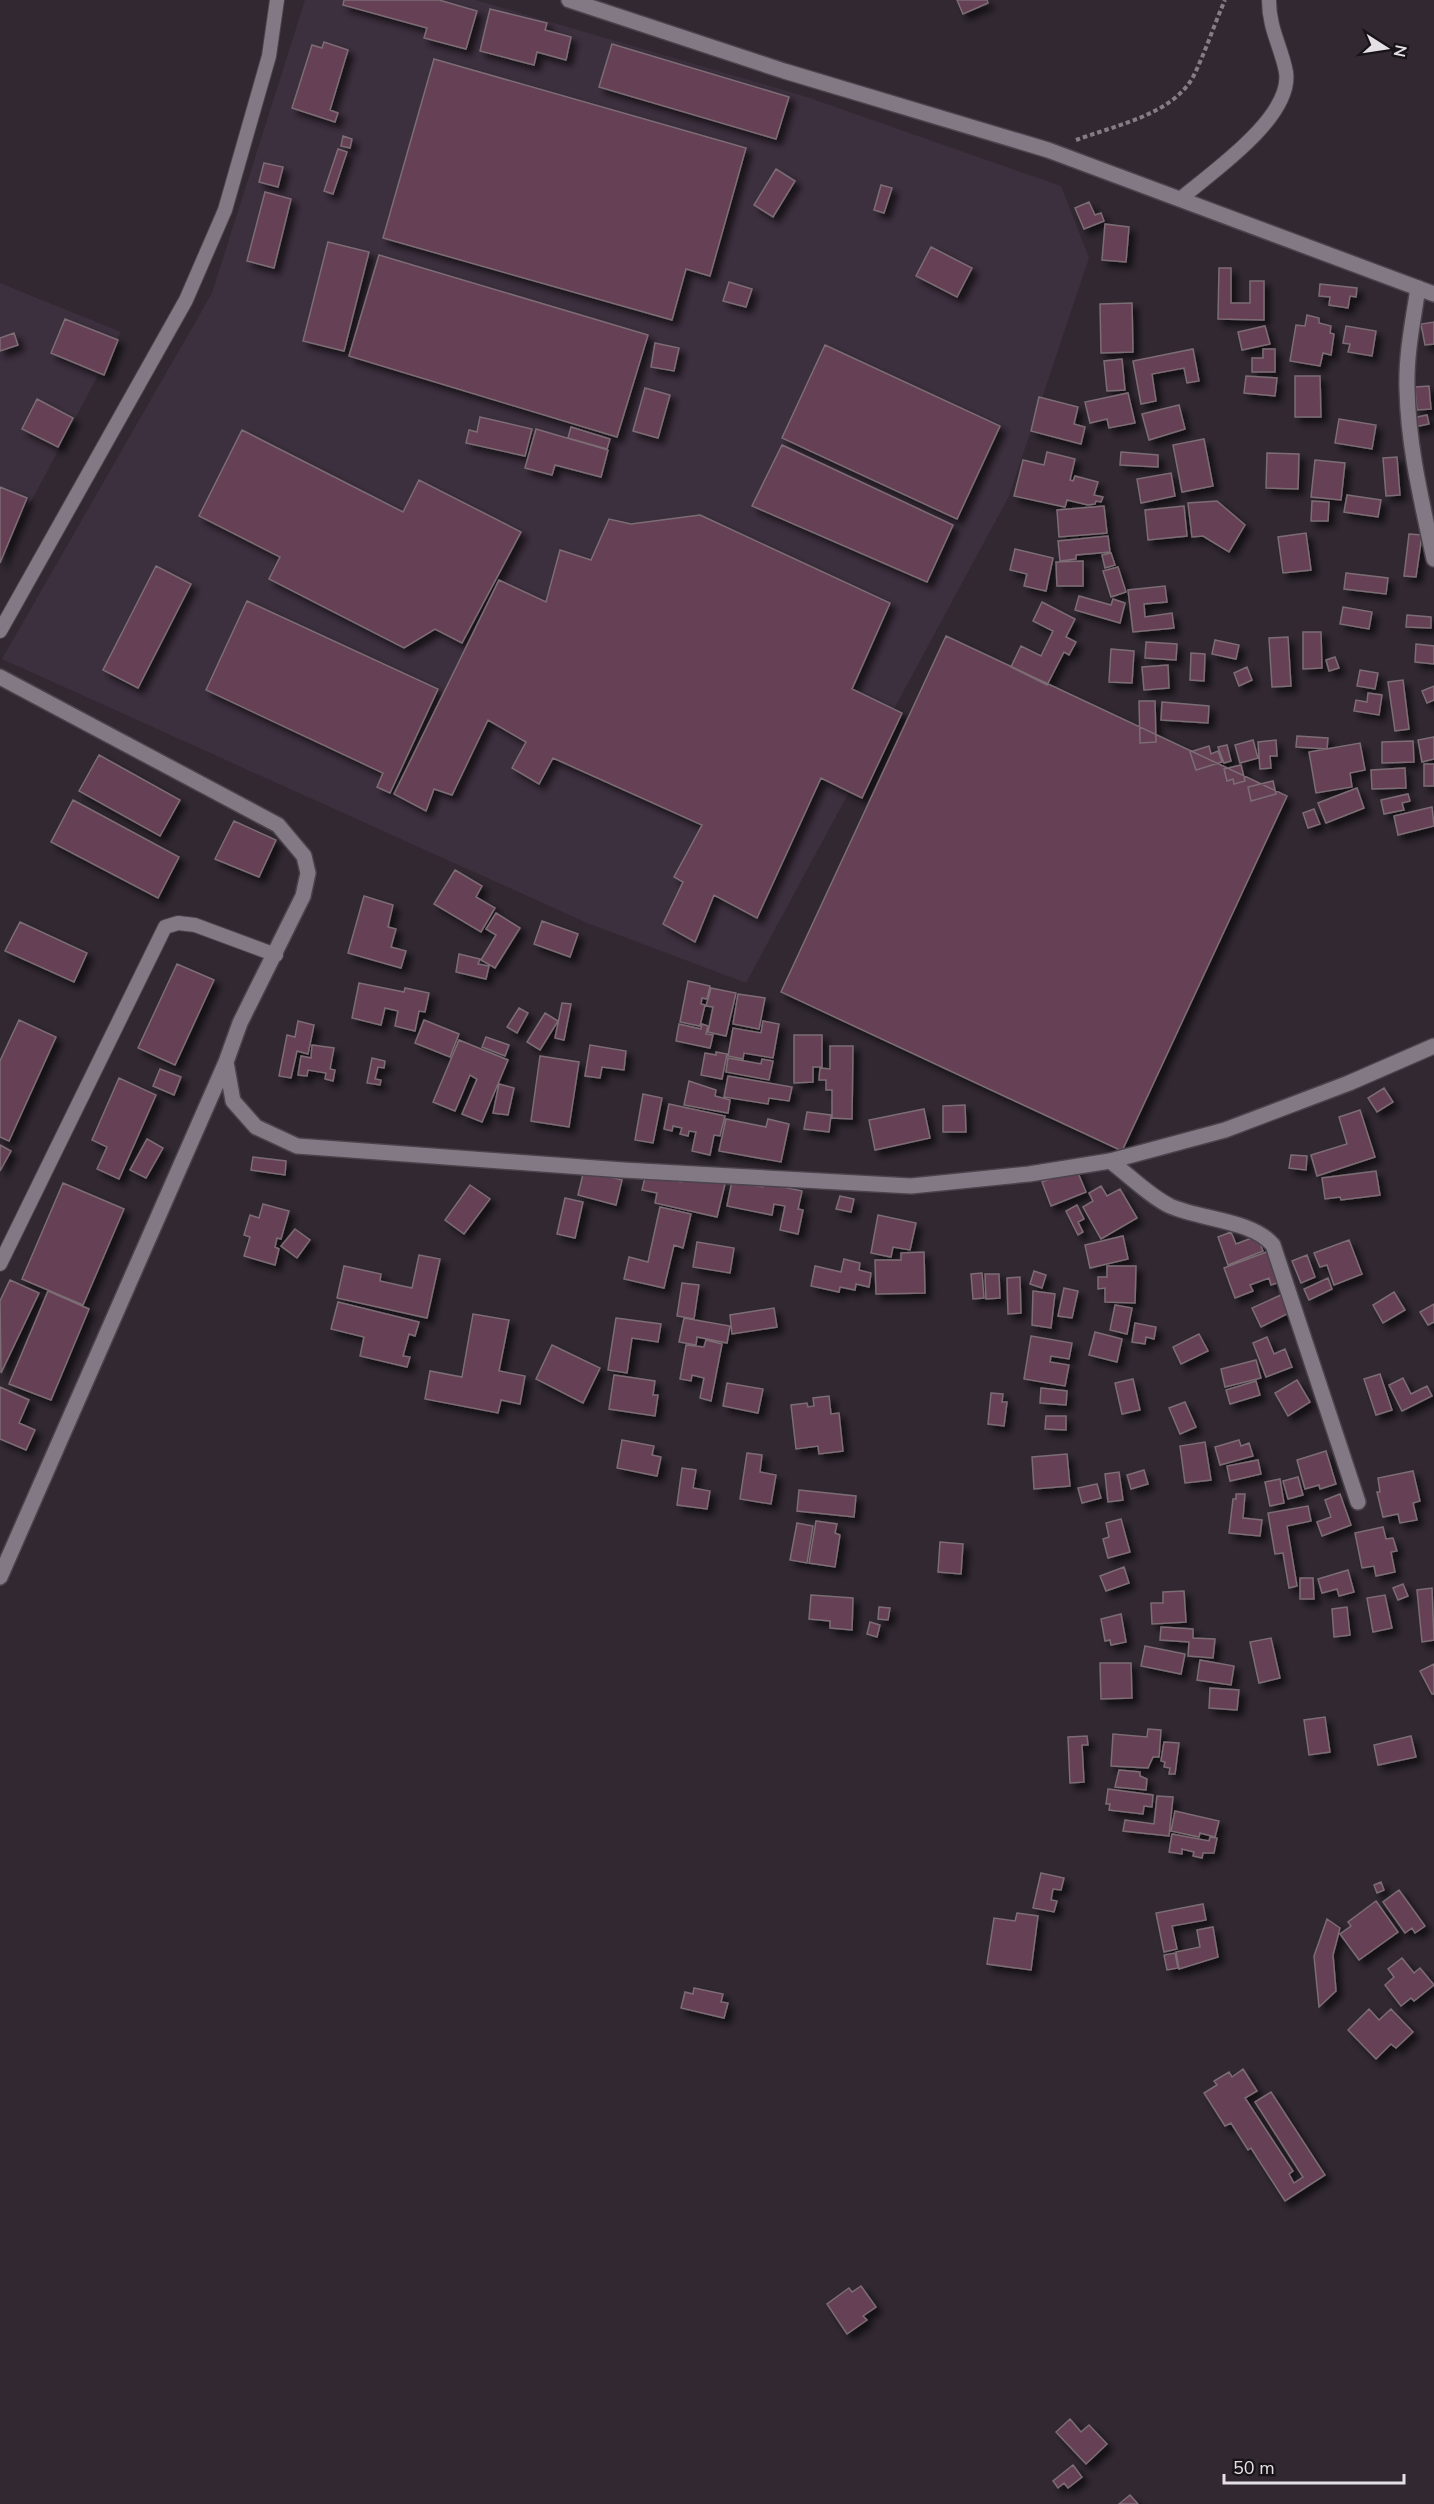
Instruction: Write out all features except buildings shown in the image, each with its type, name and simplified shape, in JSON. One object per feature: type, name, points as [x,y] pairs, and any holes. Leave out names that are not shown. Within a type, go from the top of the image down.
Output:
[{"type":"street","points":[[569,0],[784,71],[1048,150],[1434,294]]},
{"type":"street","points":[[1418,288],[1410,341],[1407,387],[1412,458],[1434,560]]},
{"type":"street","points":[[0,677],[278,825],[304,856],[308,873],[303,897],[240,1023],[226,1062],[0,1576]]},
{"type":"street","points":[[226,1062],[233,1101],[256,1127],[297,1146],[623,1170],[911,1186],[1029,1174],[1110,1161],[1225,1130],[1349,1083],[1434,1046]]},
{"type":"street","points":[[1110,1161],[1167,1204],[1197,1217],[1253,1228],[1265,1235],[1273,1245],[1358,1502]]},
{"type":"lane","points":[[0,631],[186,300],[225,210],[269,56],[277,0]]},
{"type":"lane","points":[[1180,199],[1244,146],[1282,100],[1286,86],[1286,71],[1273,35],[1269,0]]},
{"type":"lane","points":[[0,1264],[165,927],[178,923],[195,925],[276,954]]},
{"type":"path","points":[[1048,150],[1155,110],[1179,94],[1192,79],[1224,0]]},
{"type":"shaded area","points":[[305,0],[476,0],[807,97],[1061,186],[1089,258],[1009,496],[746,983],[587,923],[2,659],[212,293]]},
{"type":"shaded area","points":[[0,283],[121,332],[0,560]]}]
